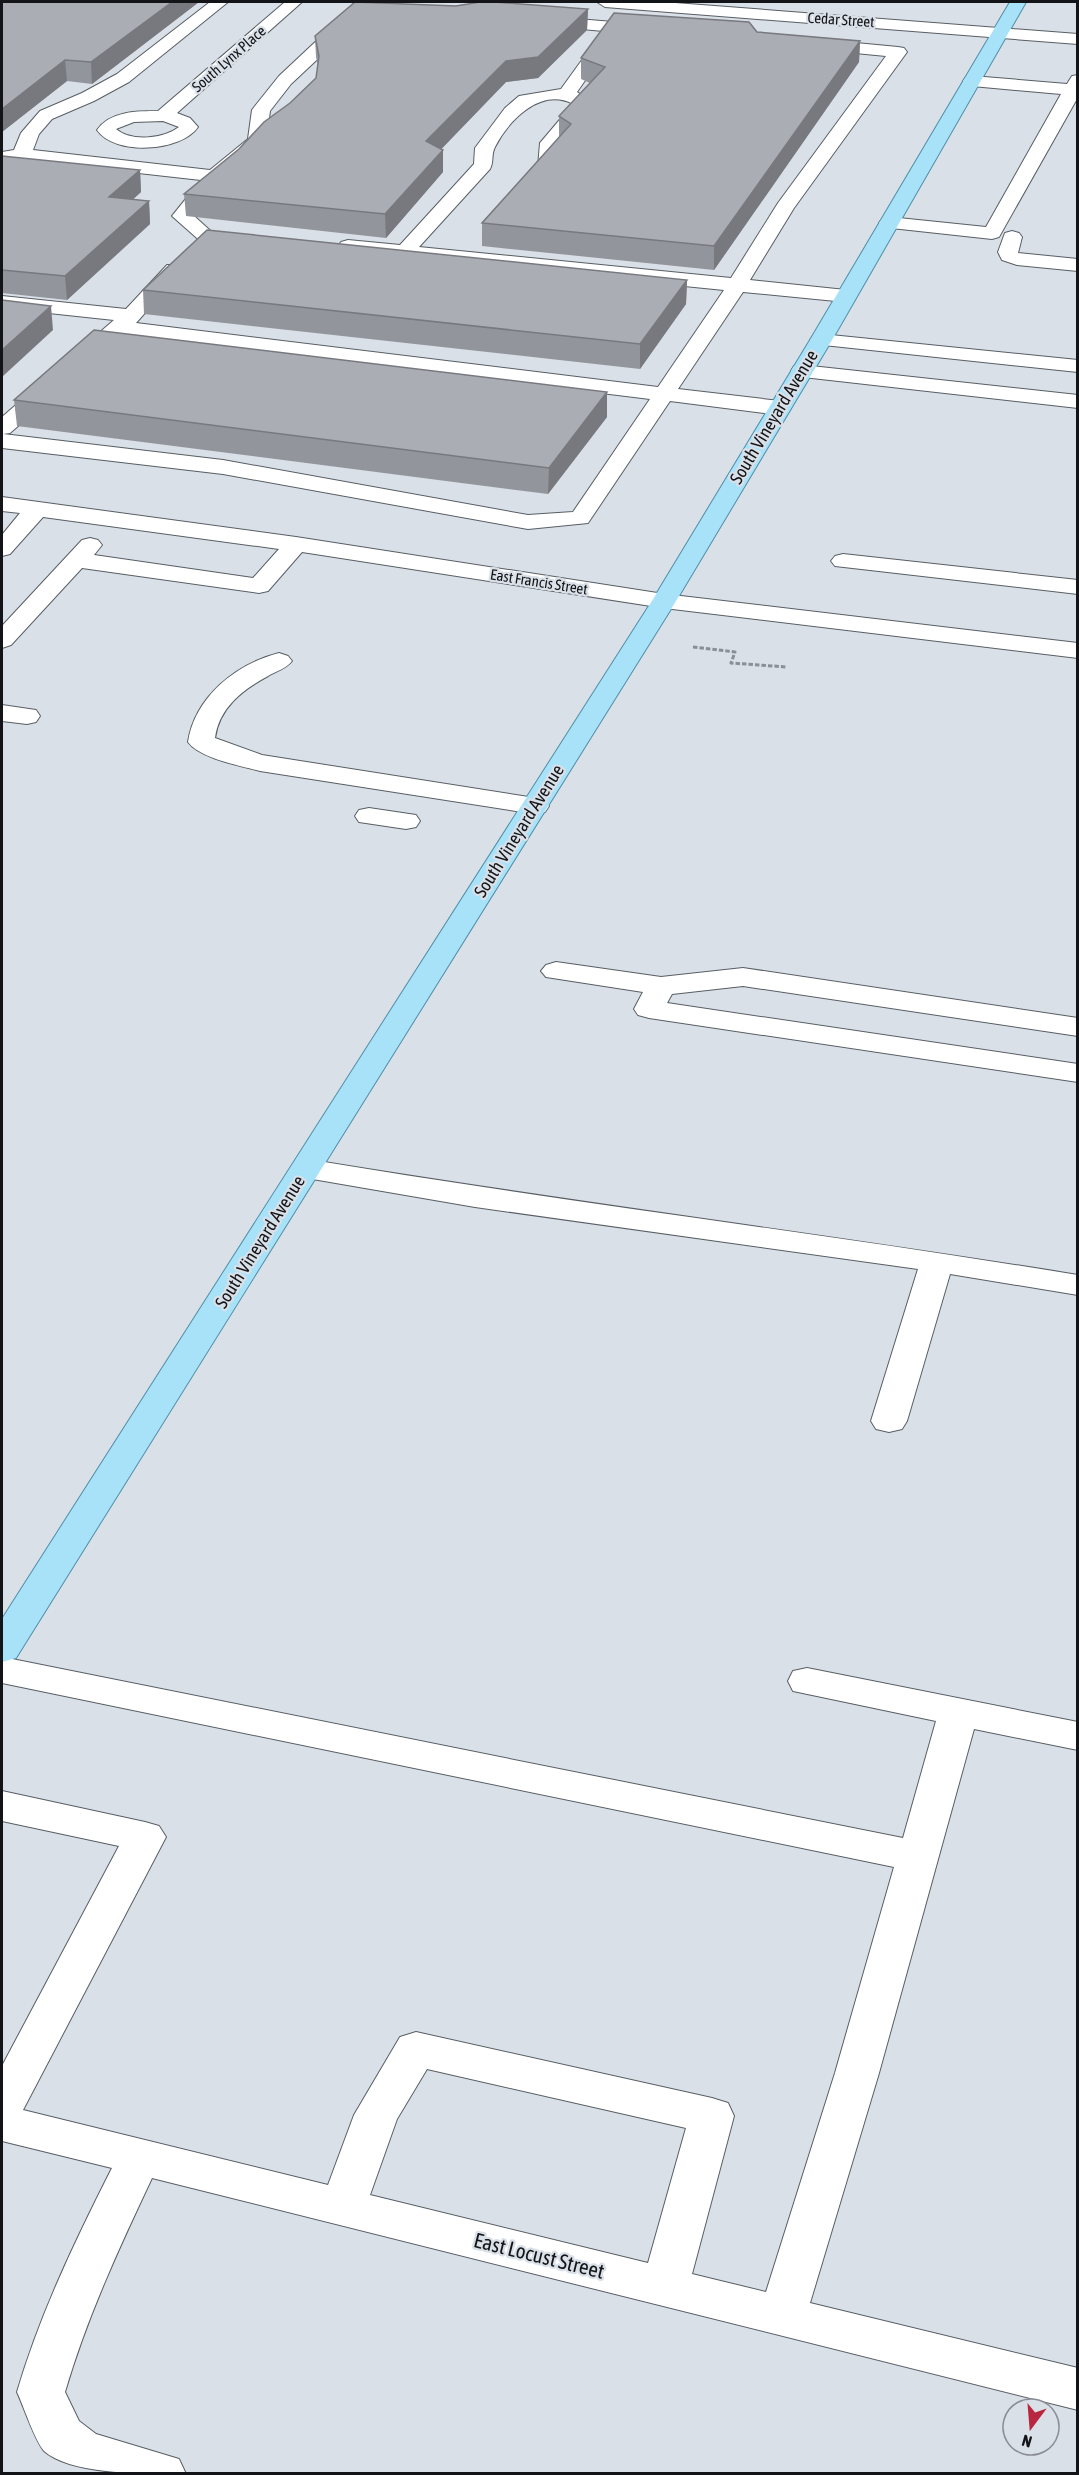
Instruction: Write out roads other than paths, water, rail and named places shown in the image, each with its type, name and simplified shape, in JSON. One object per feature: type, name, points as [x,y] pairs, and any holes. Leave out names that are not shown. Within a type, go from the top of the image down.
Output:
[{"type":"main road","name":"South Vineyard Avenue","points":[[2,1649],[664,601],[821,340],[1018,2]]},
{"type":"street","points":[[22,154],[30,133],[46,115],[88,97],[123,78],[220,2]]},
{"type":"street","name":"South Lynx Place","points":[[163,116],[294,2]]},
{"type":"street","name":"Cedar Street","points":[[605,2],[785,8],[1077,39]]},
{"type":"street","points":[[567,94],[614,27],[645,4]]},
{"type":"street","points":[[226,236],[205,235],[182,216],[214,176],[257,141],[261,110],[285,80],[364,7]]},
{"type":"street","points":[[519,19],[662,31]]},
{"type":"street","points":[[2,441],[223,467],[528,522],[580,518],[737,285],[785,207],[898,52],[792,42]]},
{"type":"street","points":[[972,81],[1075,85],[992,233]]},
{"type":"street","points":[[406,250],[483,165],[484,148],[511,112],[525,100],[567,94],[585,103],[549,143],[548,168],[516,203]]},
{"type":"street","points":[[2,157],[22,154],[214,176]]},
{"type":"street","points":[[889,222],[1034,240]]},
{"type":"street","points":[[2,428],[125,322],[205,235]]},
{"type":"street","points":[[1012,237],[1009,256],[1017,259],[1077,265]]},
{"type":"street","points":[[326,244],[406,250],[474,250],[737,285],[846,296]]},
{"type":"street","points":[[2,302],[125,322],[780,408]]},
{"type":"street","points":[[821,340],[1077,366]]},
{"type":"street","points":[[802,371],[1077,402]]},
{"type":"street","name":"East Francis Street","points":[[2,504],[296,544],[664,601],[1077,651]]},
{"type":"street","points":[[2,549],[37,509]]},
{"type":"street","points":[[2,640],[113,519]]},
{"type":"street","points":[[76,560],[260,586],[296,544]]},
{"type":"street","points":[[843,561],[1077,587]]},
{"type":"street","points":[[279,660],[241,680],[224,695],[201,726],[201,742],[231,755],[260,763],[535,806]]},
{"type":"street","points":[[2,713],[27,716]]},
{"type":"street","points":[[369,816],[406,821]]},
{"type":"street","points":[[556,971],[661,986],[743,977],[1077,1027]]},
{"type":"street","points":[[661,986],[649,1009],[1077,1073]]},
{"type":"street","points":[[940,1052],[957,1009]]},
{"type":"street","points":[[306,1169],[475,1197],[937,1262],[1077,1285]]},
{"type":"street","points":[[889,1421],[937,1262]]},
{"type":"street","points":[[2,1670],[917,1856]]},
{"type":"street","points":[[807,1681],[1077,1736]]},
{"type":"street","points":[[782,2316],[857,2073],[959,1711]]},
{"type":"street","points":[[2,1806],[146,1837],[2,2107]]},
{"type":"street","points":[[343,2208],[376,2115],[416,2049],[712,2116],[664,2287]]},
{"type":"street","name":"East Locust Street","points":[[2,2123],[1077,2389]]},
{"type":"street","points":[[140,2157],[87,2265],[56,2341],[41,2391],[61,2436],[82,2451],[161,2474]]}]
